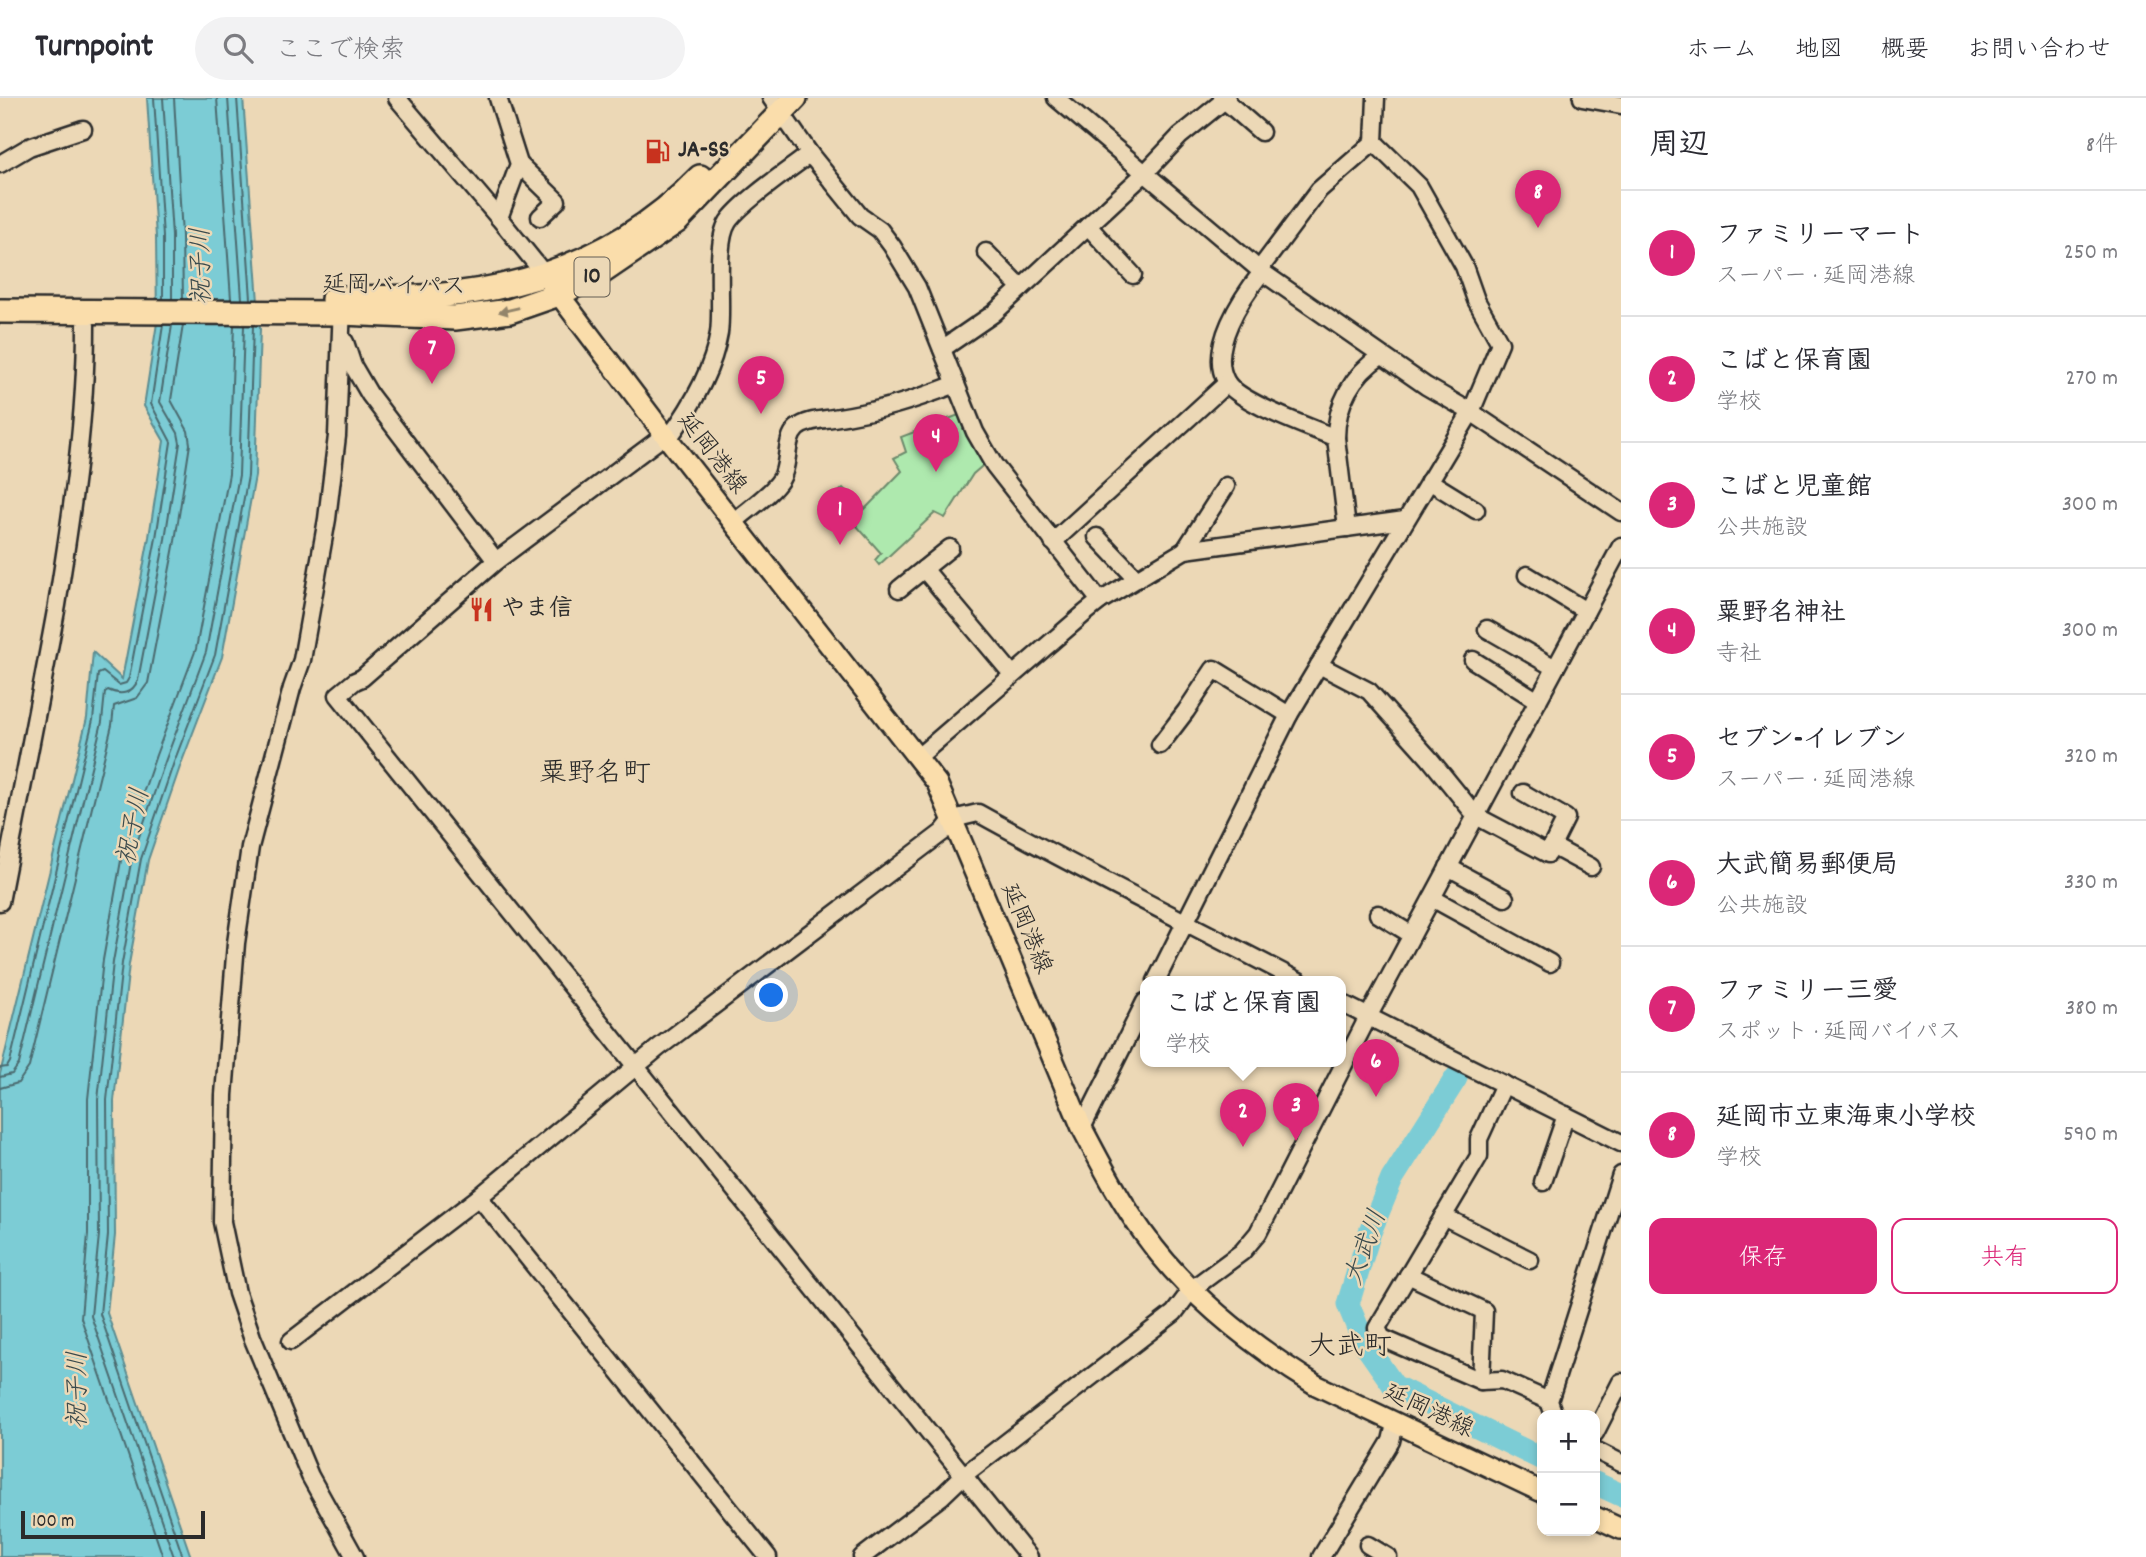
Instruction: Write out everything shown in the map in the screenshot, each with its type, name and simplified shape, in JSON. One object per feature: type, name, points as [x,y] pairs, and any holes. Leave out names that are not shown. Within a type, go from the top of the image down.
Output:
[{"type":"highway","name":"延岡バイパス","points":[[0,311],[336,311],[433,296],[552,285],[649,221],[688,188],[778,101]]},
{"type":"highway","name":"延岡バイパス","points":[[0,298],[87,311]]},
{"type":"main road","name":"延岡港線","points":[[552,285],[937,783],[1082,1128],[1144,1235],[1192,1289],[1234,1330],[1281,1364],[1316,1385],[1395,1424],[1537,1490]]},
{"type":"main road","points":[[1600,1519],[1621,1529]]},
{"type":"street","points":[[397,98],[552,285]]},
{"type":"street","points":[[498,98],[519,164],[557,201],[540,217]]},
{"type":"street","points":[[1056,98],[1261,271],[1381,356],[1621,512]]},
{"type":"street","points":[[942,349],[993,314],[1145,173],[1180,136],[1224,98],[1261,132]]},
{"type":"street","points":[[1336,438],[1282,418],[1227,383],[1222,364],[1223,345],[1240,303],[1319,190],[1374,142],[1376,98]]},
{"type":"street","points":[[1582,98],[1621,105]]},
{"type":"street","points":[[778,101],[810,154],[860,216],[880,230],[892,246],[917,287],[975,432],[994,465],[1100,601]]},
{"type":"street","points":[[0,163],[29,147],[83,129]]},
{"type":"street","points":[[1159,976],[1289,715],[1471,412],[1500,343],[1476,300],[1464,266],[1419,186],[1374,142]]},
{"type":"street","points":[[810,154],[742,207],[726,224],[721,250],[719,334],[713,359],[682,420],[667,437],[496,561],[362,678],[338,695],[1029,1557]]},
{"type":"street","points":[[499,218],[519,164]]},
{"type":"street","points":[[1088,226],[1133,275]]},
{"type":"street","points":[[986,252],[1021,288]]},
{"type":"street","points":[[0,902],[41,697],[66,547],[83,410],[87,311]]},
{"type":"street","points":[[336,311],[353,366],[370,395],[496,561]]},
{"type":"street","points":[[336,311],[337,436],[327,519],[302,660],[250,847],[236,943],[225,1095],[222,1222],[237,1293],[252,1337],[310,1476],[355,1557]]},
{"type":"street","points":[[1347,528],[1336,423],[1344,398],[1359,374],[1381,356]]},
{"type":"street","points":[[1054,542],[1227,383]]},
{"type":"street","points":[[734,522],[779,482],[785,470],[792,436],[799,427],[814,421],[900,406],[956,384]]},
{"type":"street","points":[[1429,481],[1476,510]]},
{"type":"street","points":[[1185,550],[1226,486]]},
{"type":"street","points":[[918,757],[1100,601],[1185,550],[1405,520]]},
{"type":"street","points":[[1097,537],[1136,579]]},
{"type":"street","points":[[1346,1060],[1621,545]]},
{"type":"street","points":[[899,589],[950,548]]},
{"type":"street","points":[[924,569],[1012,674]]},
{"type":"street","points":[[1527,575],[1586,611]]},
{"type":"street","points":[[1488,629],[1555,668]]},
{"type":"street","points":[[1473,660],[1538,701]]},
{"type":"street","points":[[1319,665],[1369,691],[1476,816],[1548,854],[1566,818],[1523,793]]},
{"type":"street","points":[[1159,745],[1214,668],[1289,715]]},
{"type":"street","points":[[290,1341],[478,1196],[635,1067],[943,832],[953,819],[978,813],[1289,976]]},
{"type":"street","points":[[1552,846],[1591,867]]},
{"type":"street","points":[[1448,867],[1505,898]]},
{"type":"street","points":[[1432,898],[1550,963]]},
{"type":"street","points":[[1378,914],[1412,935]]},
{"type":"street","points":[[1346,1006],[1621,1143]]},
{"type":"street","points":[[1082,1128],[1140,1012]]},
{"type":"street","points":[[862,1557],[1174,1313],[1192,1289],[1242,1252],[1258,1233],[1343,1067]]},
{"type":"street","points":[[1504,1084],[1479,1139],[1479,1156],[1377,1328],[1382,1338],[1481,1381],[1502,1380],[1551,1408],[1621,1175]]},
{"type":"street","points":[[1543,1182],[1566,1115]]},
{"type":"street","points":[[478,1196],[768,1557]]},
{"type":"street","points":[[1443,1216],[1530,1260]]},
{"type":"street","points":[[1408,1275],[1484,1311],[1481,1381]]},
{"type":"street","points":[[1600,1423],[1621,1382]]},
{"type":"street","points":[[1321,1557],[1391,1441],[1395,1424]]},
{"type":"street","points":[[1600,1452],[1621,1462]]},
{"type":"street","points":[[1368,1545],[1388,1557]]},
{"type":"green space","points":[[964,413],[988,461],[973,474],[945,518],[935,513],[879,565],[875,560],[881,553],[832,498],[843,488],[865,509],[902,471],[894,458],[906,452],[901,437]]},
{"type":"water","name":"祝子川","points":[[147,98],[243,98],[260,329],[255,476],[222,657],[148,860],[129,964],[114,1101],[115,1235],[107,1313],[191,1557],[0,1557],[0,1074],[87,718],[93,652],[122,679],[164,441],[144,406],[157,323],[156,237]]},
{"type":"waterway","name":"大武川","points":[[1456,1078],[1392,1179],[1370,1232],[1348,1304],[1364,1343],[1394,1386],[1537,1457]]},
{"type":"waterway","name":"大武川","points":[[1600,1485],[1621,1495]]},
{"type":"place","name":"JA-SS","points":[[658,151]]},
{"type":"place","name":"延岡市立東海東小学校","points":[[1538,228]]},
{"type":"place","name":"ファミリー三愛","points":[[432,384]]},
{"type":"place","name":"セブン-イレブン","points":[[761,414]]},
{"type":"place","name":"粟野名神社","points":[[936,472]]},
{"type":"place","name":"ファミリーマート","points":[[840,545]]},
{"type":"place","name":"やま信","points":[[481,610]]},
{"type":"place","name":"大武簡易郵便局","points":[[1376,1097]]},
{"type":"place","name":"こばと児童館","points":[[1296,1141]]},
{"type":"place","name":"こばと保育園","points":[[1243,1147]]},
{"type":"district","name":"粟野名町","points":[[595,776]]},
{"type":"district","name":"大武町","points":[[1350,1349]]}]
